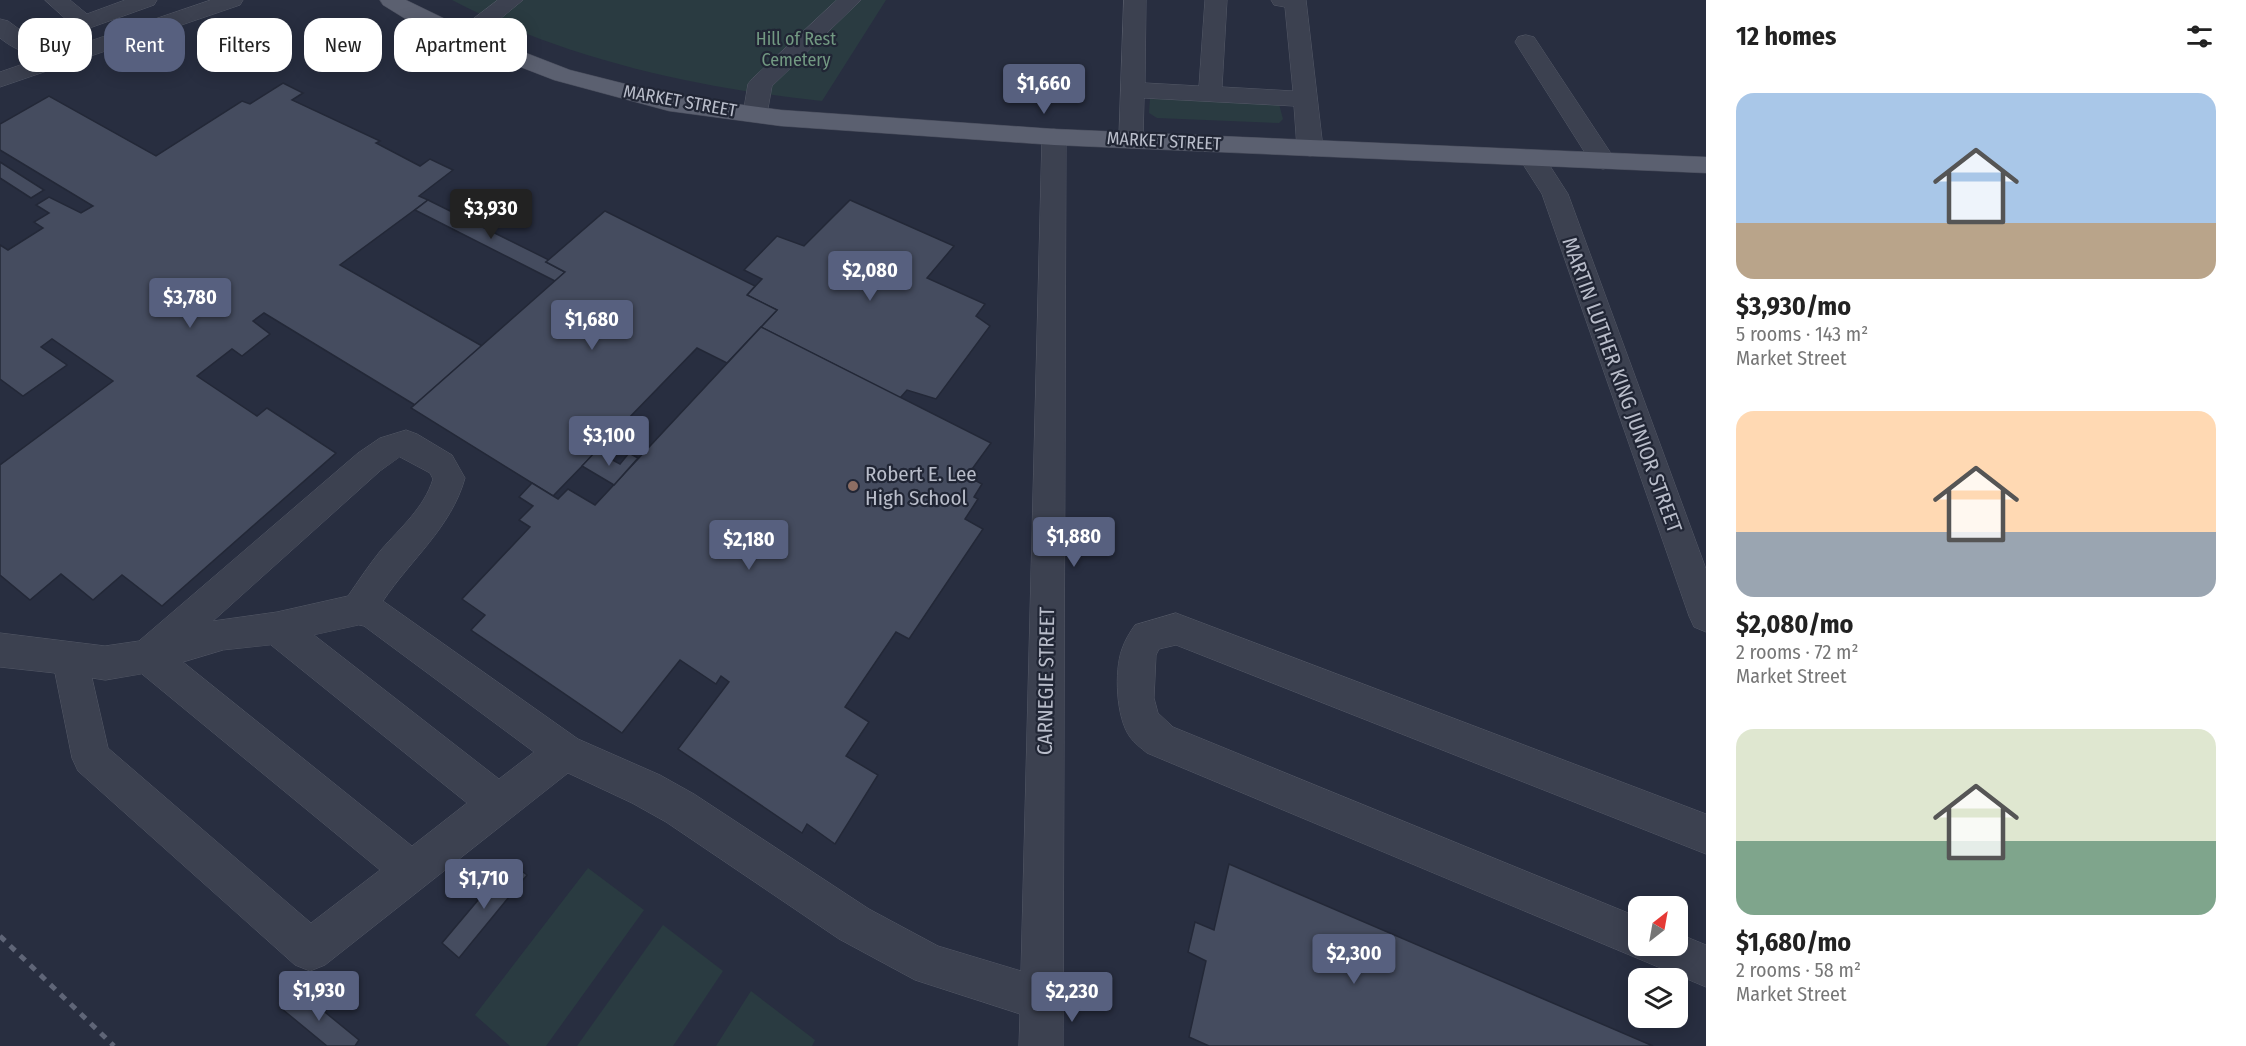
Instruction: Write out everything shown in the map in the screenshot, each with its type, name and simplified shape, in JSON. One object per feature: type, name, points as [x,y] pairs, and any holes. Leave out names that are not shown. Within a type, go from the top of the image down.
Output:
[{"type":"main road","name":"MARKET STREET","points":[[391,0],[423,18]]},
{"type":"main road","name":"MARKET STREET","points":[[527,61],[562,75],[669,103],[755,114],[1054,137],[1706,165]]},
{"type":"street","points":[[56,0],[72,18]]},
{"type":"street","points":[[92,27],[146,0]]},
{"type":"street","points":[[92,29],[196,0]]},
{"type":"street","points":[[0,80],[232,0]]},
{"type":"street","points":[[489,18],[513,0]]},
{"type":"street","points":[[755,114],[760,84],[850,0]]},
{"type":"street","points":[[1131,140],[1135,0]]},
{"type":"street","points":[[1210,94],[1216,0]]},
{"type":"street","points":[[1282,0],[1296,2],[1310,148]]},
{"type":"street","points":[[0,27],[18,41]]},
{"type":"street","points":[[1526,42],[1603,161]]},
{"type":"street","points":[[1133,90],[1306,99]]},
{"type":"street","name":"CARNEGIE STREET","points":[[1041,1046],[1054,137]]},
{"type":"street","name":"MARTIN LUTHER KING JUNIOR STREET","points":[[1532,158],[1555,194],[1706,616]]},
{"type":"street","points":[[148,656],[369,462],[391,447],[406,443],[441,464],[449,478],[446,495],[385,571],[359,609]]},
{"type":"street","points":[[0,650],[105,663],[148,656],[222,634],[277,628],[359,609],[375,614],[565,752],[646,789],[680,808],[854,924],[930,965],[1041,999]]},
{"type":"street","points":[[277,628],[499,804]]},
{"type":"street","points":[[1628,934],[1160,740],[1142,723],[1136,698],[1136,665],[1139,650],[1148,636],[1176,629],[1706,834]]},
{"type":"street","points":[[148,656],[412,871]]},
{"type":"street","points":[[70,659],[91,758],[310,950],[565,752]]},
{"type":"street","points":[[1682,956],[1706,966]]},
{"type":"green space","name":"Hill of Rest Cemetery","points":[[452,0],[886,0],[822,101],[727,88],[632,68],[527,34],[527,18],[489,18]]},
{"type":"green space","points":[[1150,98],[1279,104],[1283,119],[1279,123],[1157,118],[1149,113]]},
{"type":"green space","points":[[588,868],[644,910],[546,1046],[510,1046],[475,1015]]},
{"type":"green space","points":[[663,925],[723,971],[673,1046],[577,1046]]},
{"type":"green space","points":[[751,991],[815,1040],[812,1046],[716,1046]]},
{"type":"building","points":[[283,83],[303,93],[292,100],[380,141],[376,143],[420,166],[430,159],[453,170],[419,196],[428,200],[340,265],[482,346],[415,405],[264,313],[253,321],[270,334],[242,356],[232,349],[197,376],[257,416],[267,408],[336,453],[162,606],[122,575],[93,600],[61,574],[30,600],[0,575],[0,465],[113,381],[52,339],[41,347],[67,365],[23,396],[0,379],[0,245],[8,250],[43,228],[34,222],[49,213],[36,205],[49,197],[81,213],[93,206],[0,150],[0,124],[49,96],[156,156],[242,101],[250,104]]},
{"type":"building","points":[[0,162],[44,190],[31,198],[0,178]]},
{"type":"building","points":[[428,200],[549,260],[546,262],[565,272],[555,281],[415,210]]},
{"type":"building","points":[[850,200],[954,246],[927,278],[985,304],[976,316],[990,326],[936,399],[907,390],[900,398],[761,327],[777,310],[747,295],[762,279],[744,270],[777,236],[804,246]]},
{"type":"building","points":[[605,211],[755,286],[747,295],[777,310],[727,363],[697,348],[553,496],[411,408],[565,272],[546,262]]},
{"type":"building","points":[[761,327],[991,443],[967,476],[982,484],[974,497],[978,499],[965,519],[983,529],[909,639],[896,632],[845,707],[869,722],[846,756],[878,775],[835,844],[807,824],[802,833],[678,749],[729,682],[721,676],[716,684],[680,660],[622,733],[471,630],[485,615],[462,599],[530,527],[519,520],[533,506],[519,497],[532,483],[558,499],[568,489],[595,505]]},
{"type":"building","points":[[596,451],[620,464],[629,453],[638,458],[614,485],[582,466]]},
{"type":"building","points":[[510,862],[527,875],[459,958],[442,943]]},
{"type":"building","points":[[1229,864],[1653,1046],[1209,1046],[1189,1037],[1206,961],[1188,952],[1195,922],[1214,930]]},
{"type":"building","points":[[298,990],[359,1040],[355,1046],[327,1046],[282,1009]]},
{"type":"railway","points":[[0,936],[114,1046]]},
{"type":"place","name":"Robert E. Lee High School","points":[[853,486]]}]
